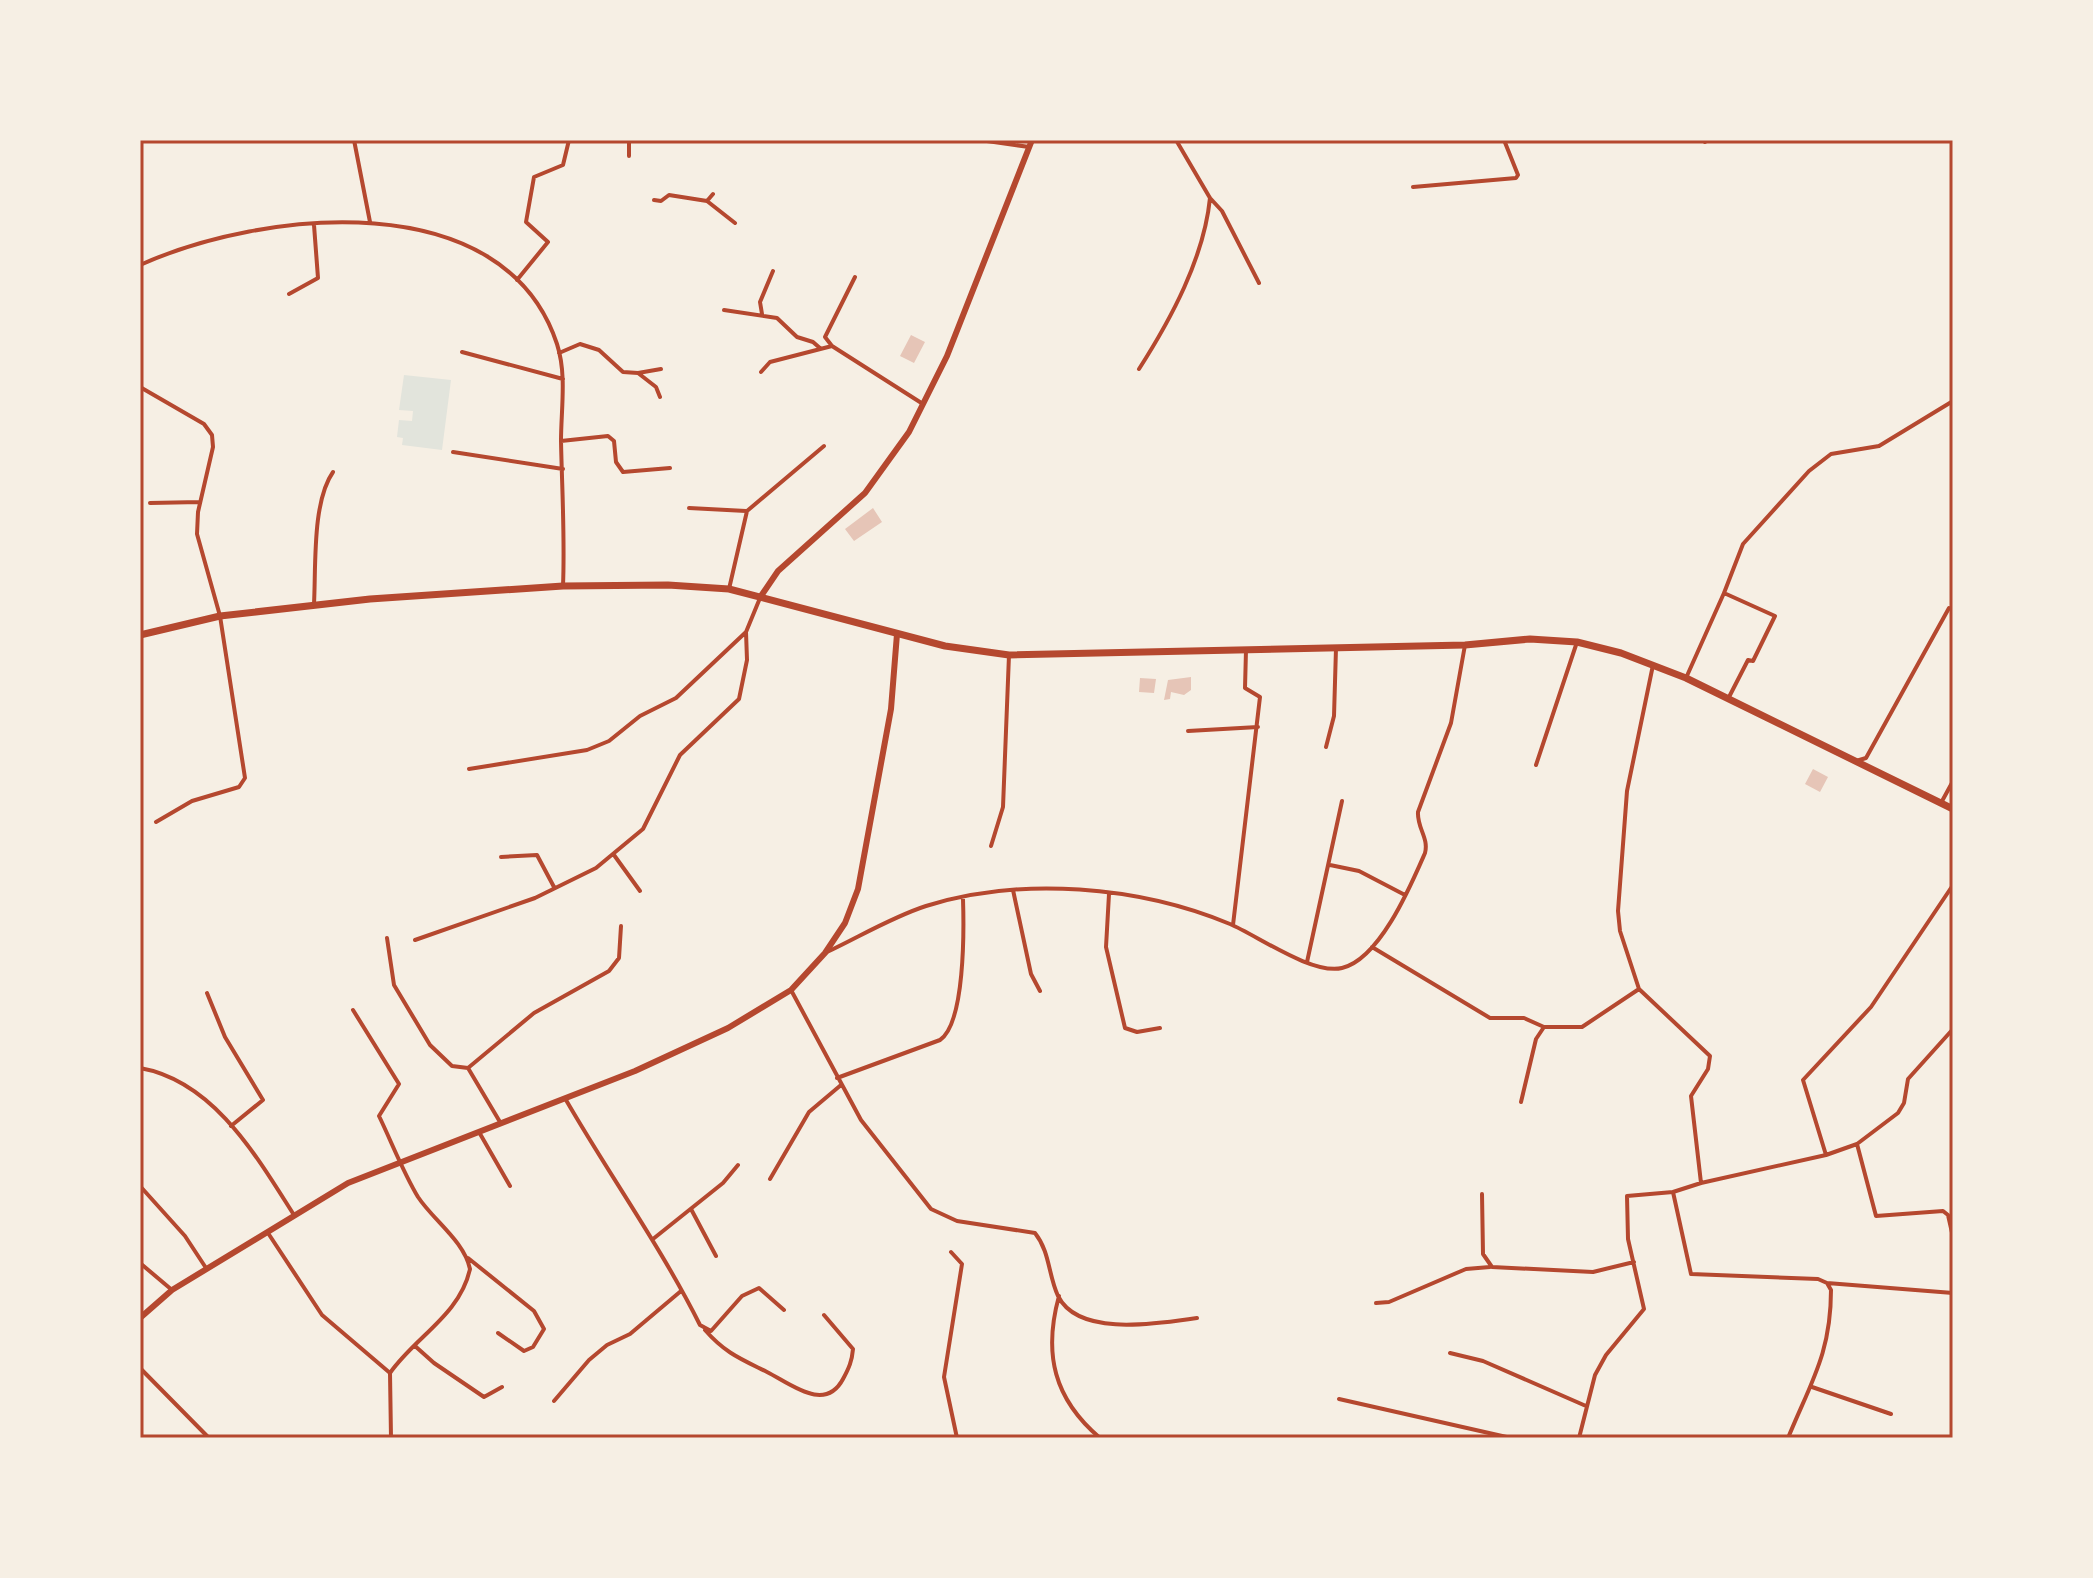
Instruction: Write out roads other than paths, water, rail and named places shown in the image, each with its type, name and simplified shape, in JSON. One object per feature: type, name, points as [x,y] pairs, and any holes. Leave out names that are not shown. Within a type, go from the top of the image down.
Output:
[{"type":"main road","points":[[140,635],[220,616],[313,606],[563,586],[668,585],[729,589],[945,646],[1009,655],[1465,645],[1530,639],[1577,642],[1686,678],[1953,809]]},
{"type":"street","points":[[354,140],[370,222]]},
{"type":"street","points":[[517,280],[548,242],[526,222],[534,177],[563,165],[569,140]]},
{"type":"street","points":[[629,140],[629,156]]},
{"type":"street","points":[[469,769],[595,748],[640,716],[676,698],[746,632],[761,596],[778,571],[865,493],[897,451],[947,356],[1030,144],[980,140]]},
{"type":"street","points":[[1176,140],[1210,198],[1222,211],[1259,283]]},
{"type":"street","points":[[1413,187],[1516,178],[1518,175],[1504,140]]},
{"type":"street","points":[[707,201],[713,194]]},
{"type":"street","points":[[654,200],[661,201],[669,195],[707,201],[735,223]]},
{"type":"street","points":[[1139,369],[1178,301],[1207,227],[1210,198]]},
{"type":"street","points":[[140,265],[232,237],[314,225],[370,222],[479,249],[506,267],[540,307],[559,353],[563,379],[561,441],[566,517],[563,586]]},
{"type":"street","points":[[289,294],[318,278],[314,225]]},
{"type":"street","points":[[762,314],[760,302],[773,271]]},
{"type":"street","points":[[855,277],[825,337],[832,346],[923,404]]},
{"type":"street","points":[[724,310],[777,318],[797,337],[813,342],[821,349]]},
{"type":"street","points":[[559,353],[580,344],[599,350],[623,372],[661,369]]},
{"type":"street","points":[[761,372],[770,362],[832,346]]},
{"type":"street","points":[[462,352],[563,379]]},
{"type":"street","points":[[638,373],[656,387],[660,397]]},
{"type":"street","points":[[140,387],[209,429],[213,447],[200,502],[197,534],[220,616],[245,778],[239,787],[192,801],[156,822]]},
{"type":"street","points":[[1686,678],[1743,544],[1809,471],[1831,454],[1879,446],[1953,401]]},
{"type":"street","points":[[561,441],[608,436],[614,441],[616,462],[623,472],[670,468]]},
{"type":"street","points":[[729,589],[747,511],[824,446]]},
{"type":"street","points":[[453,452],[563,469]]},
{"type":"street","points":[[313,606],[320,508],[327,481],[333,472]]},
{"type":"street","points":[[150,503],[200,502]]},
{"type":"street","points":[[689,508],[747,511]]},
{"type":"street","points":[[1724,593],[1775,616],[1753,661],[1748,660],[1728,699]]},
{"type":"street","points":[[1853,762],[1866,758],[1949,608]]},
{"type":"street","points":[[415,940],[514,908],[596,868],[643,829],[680,755],[739,699],[747,660],[746,632]]},
{"type":"street","points":[[140,1318],[172,1290],[348,1183],[500,1122],[566,1100],[704,1040],[791,990],[825,953],[845,923],[858,889],[889,724],[897,634]]},
{"type":"street","points":[[1536,765],[1577,642]]},
{"type":"street","points":[[825,953],[926,906],[1013,890],[1064,887],[1185,909],[1233,925],[1307,962],[1340,969],[1364,957],[1372,947],[1405,895],[1427,846],[1417,823],[1418,812],[1451,723],[1465,645]]},
{"type":"street","points":[[1233,925],[1260,697],[1245,688],[1246,648]]},
{"type":"street","points":[[1326,747],[1334,716],[1336,648]]},
{"type":"street","points":[[991,846],[1003,807],[1009,655]]},
{"type":"street","points":[[1653,665],[1627,791],[1618,911],[1620,931],[1639,989],[1710,1056],[1708,1069],[1691,1096],[1701,1183]]},
{"type":"street","points":[[1188,731],[1258,727]]},
{"type":"street","points":[[1941,803],[1953,781]]},
{"type":"street","points":[[1307,962],[1342,801]]},
{"type":"street","points":[[501,857],[537,855],[554,887]]},
{"type":"street","points":[[614,855],[640,891]]},
{"type":"street","points":[[1330,865],[1359,871],[1405,895]]},
{"type":"street","points":[[1826,1155],[1803,1080],[1871,1007],[1953,885]]},
{"type":"street","points":[[1013,890],[1031,974],[1040,991]]},
{"type":"street","points":[[1109,894],[1106,947],[1125,1028],[1137,1032],[1160,1028]]},
{"type":"street","points":[[837,1078],[940,1040],[952,1029],[961,960],[963,898]]},
{"type":"street","points":[[387,938],[394,985],[430,1045],[452,1066],[468,1068],[534,1013],[609,971],[619,958],[621,926]]},
{"type":"street","points":[[1372,947],[1490,1018],[1524,1018],[1544,1027],[1582,1027],[1639,989]]},
{"type":"street","points":[[791,990],[861,1120],[931,1209],[957,1221],[1035,1233],[1044,1245],[1059,1296],[1069,1309],[1083,1317],[1108,1323],[1144,1325],[1197,1318]]},
{"type":"street","points":[[207,993],[225,1037],[263,1100],[231,1126]]},
{"type":"street","points":[[353,1010],[399,1084],[379,1116],[417,1194],[438,1226],[468,1258],[534,1311],[544,1329],[533,1347],[524,1351],[498,1333]]},
{"type":"street","points":[[1521,1102],[1536,1039],[1544,1027]]},
{"type":"street","points":[[1579,1438],[1586,1406],[1606,1355],[1644,1309],[1628,1239],[1627,1196],[1673,1192],[1826,1155],[1857,1144],[1898,1113],[1904,1103],[1908,1079],[1953,1029]]},
{"type":"street","points":[[140,1068],[162,1074],[200,1097],[231,1126],[254,1152],[294,1215]]},
{"type":"street","points":[[468,1068],[500,1122]]},
{"type":"street","points":[[770,1179],[809,1112],[841,1085]]},
{"type":"street","points":[[566,1100],[623,1196],[653,1239],[704,1328],[722,1350],[803,1393],[824,1396],[839,1386],[852,1361],[853,1349],[824,1315]]},
{"type":"street","points":[[479,1132],[510,1186]]},
{"type":"street","points":[[1857,1144],[1876,1216],[1943,1211],[1948,1215],[1953,1237]]},
{"type":"street","points":[[653,1239],[738,1165]]},
{"type":"street","points":[[140,1186],[185,1236],[206,1268]]},
{"type":"street","points":[[1673,1192],[1691,1274],[1818,1279],[1827,1283],[1953,1293]]},
{"type":"street","points":[[1482,1194],[1483,1254],[1492,1267]]},
{"type":"street","points":[[691,1209],[716,1256]]},
{"type":"street","points":[[266,1231],[322,1315],[390,1373]]},
{"type":"street","points":[[951,1252],[962,1264],[944,1377],[957,1438]]},
{"type":"street","points":[[391,1438],[390,1373],[438,1324],[459,1294],[470,1269],[468,1258]]},
{"type":"street","points":[[1376,1303],[1389,1302],[1466,1269],[1492,1267],[1593,1272],[1634,1262]]},
{"type":"street","points":[[140,1263],[172,1290]]},
{"type":"street","points":[[1788,1438],[1812,1387],[1826,1345],[1831,1311],[1827,1283]]},
{"type":"street","points":[[704,1328],[711,1331],[751,1289],[759,1288],[784,1310]]},
{"type":"street","points":[[554,1401],[589,1360],[607,1345],[630,1334],[681,1291]]},
{"type":"street","points":[[1059,1296],[1052,1342],[1060,1391],[1082,1423],[1100,1438]]},
{"type":"street","points":[[415,1346],[484,1397],[502,1387]]},
{"type":"street","points":[[1450,1353],[1483,1361],[1586,1406]]},
{"type":"street","points":[[140,1368],[209,1438]]},
{"type":"street","points":[[1812,1387],[1891,1414]]},
{"type":"street","points":[[1339,1399],[1511,1438]]}]
